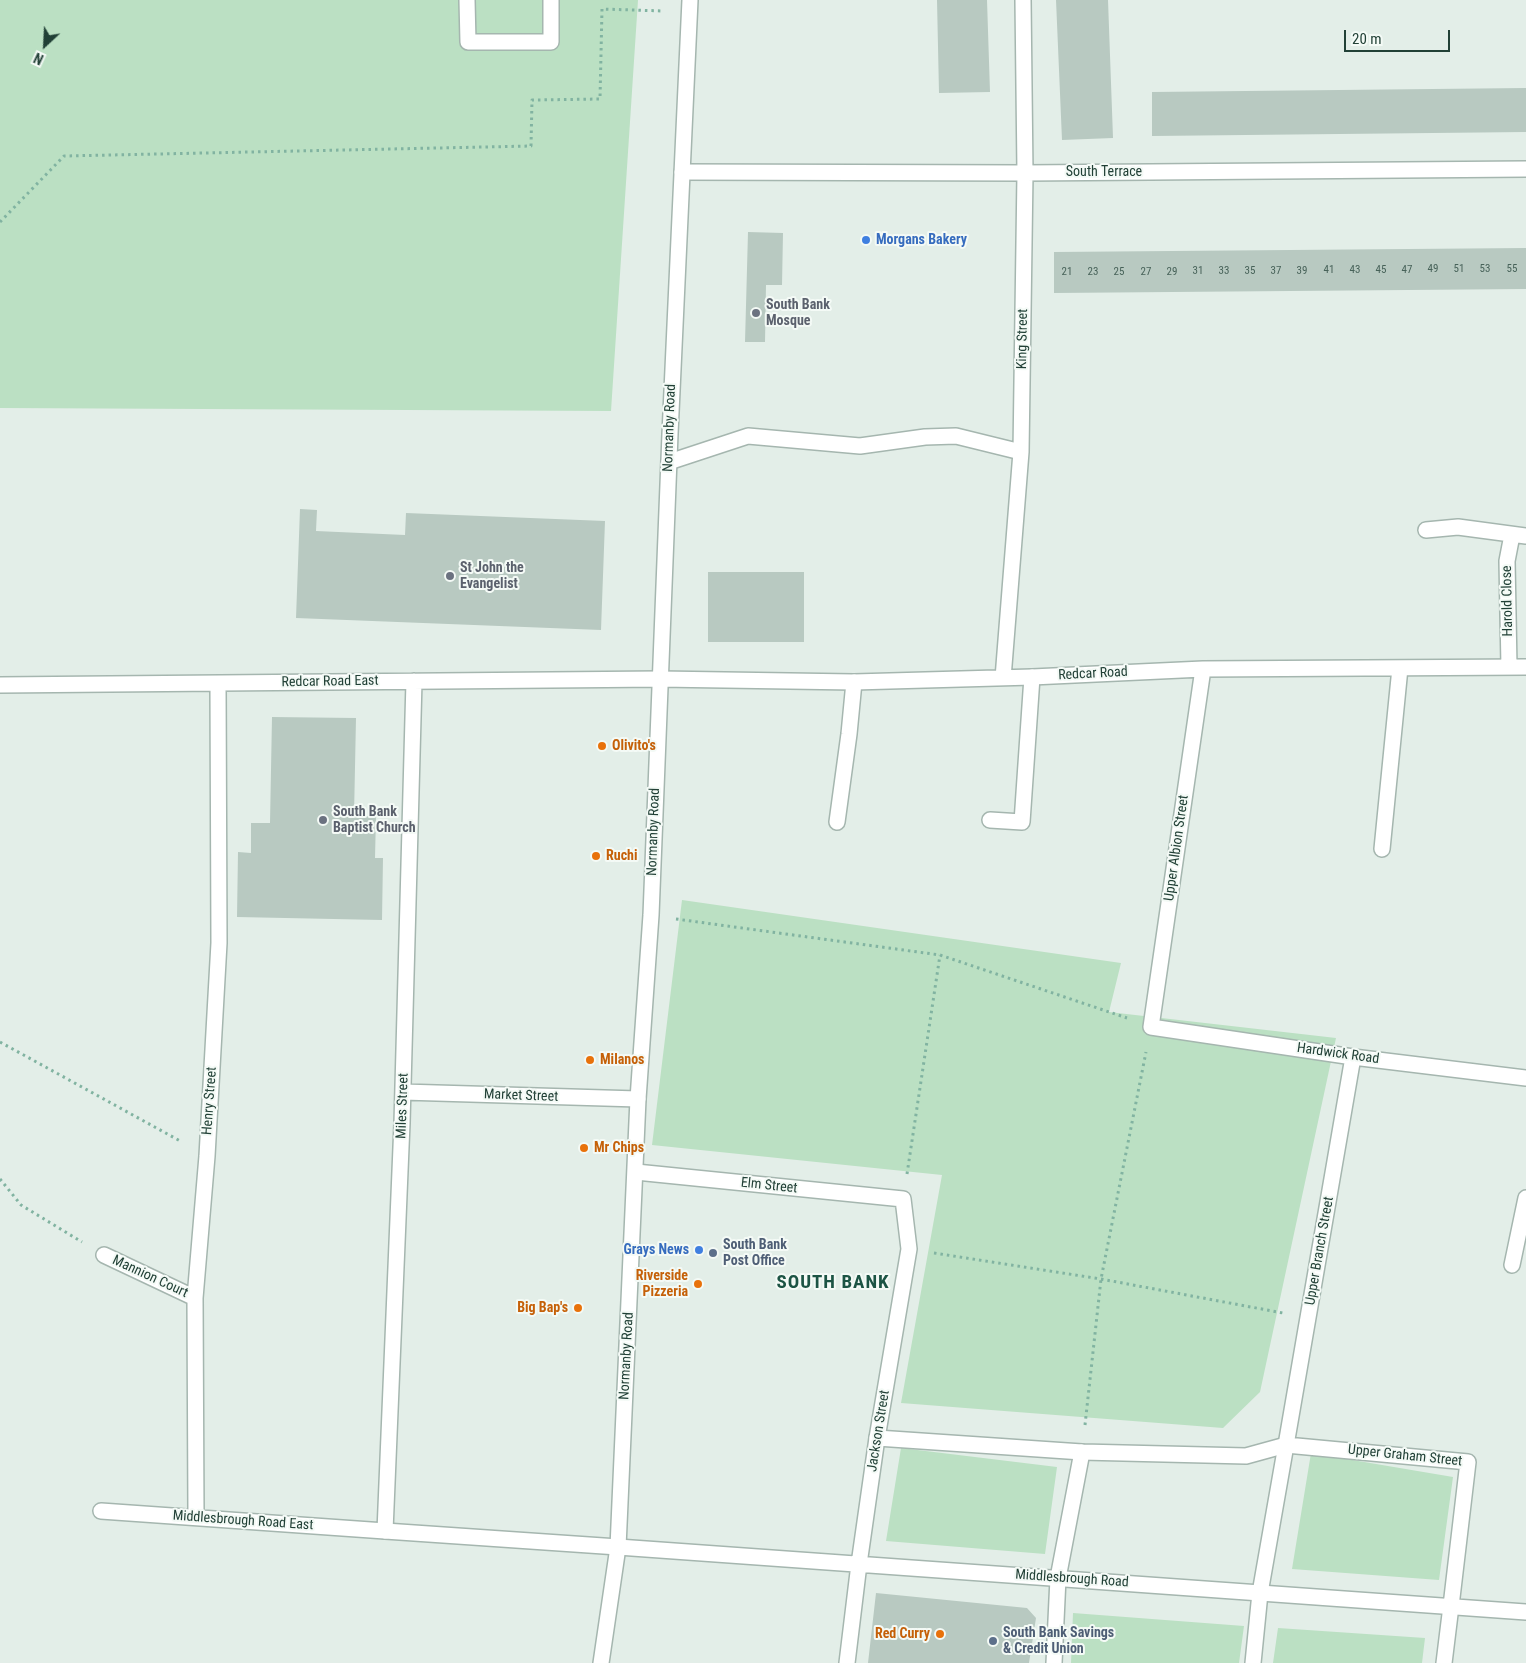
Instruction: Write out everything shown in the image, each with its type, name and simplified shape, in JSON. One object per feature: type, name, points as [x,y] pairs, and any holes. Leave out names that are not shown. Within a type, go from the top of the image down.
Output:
[{"type":"street","points":[[467,0],[468,42],[552,42],[551,0]]},
{"type":"street","name":"King Street","points":[[1002,678],[1021,452],[1025,173],[1024,0]]},
{"type":"street","name":"Normanby Road","points":[[601,1663],[618,1548],[638,1099],[651,915],[690,6]]},
{"type":"street","name":"South Terrace","points":[[682,172],[1025,173],[1526,169]]},
{"type":"street","points":[[669,462],[748,436],[860,446],[925,437],[956,436],[1021,452]]},
{"type":"street","name":"Harold Close","points":[[1426,530],[1458,526],[1519,535],[1507,561],[1509,667]]},
{"type":"street","name":"Redcar Road","points":[[660,679],[854,682],[1203,670],[1526,667]]},
{"type":"street","points":[[1382,850],[1400,668]]},
{"type":"street","name":"Upper Albion Street","points":[[1151,1026],[1203,670]]},
{"type":"street","points":[[990,820],[1022,822],[1032,677]]},
{"type":"street","name":"Redcar Road East","points":[[0,685],[660,679]]},
{"type":"street","name":"Miles Street","points":[[385,1531],[403,1092],[414,682]]},
{"type":"street","points":[[837,822],[854,682]]},
{"type":"street","name":"Henry Street","points":[[196,1518],[196,1298],[220,942],[218,684]]},
{"type":"street","name":"Hardwick Road","points":[[1151,1026],[1353,1057],[1526,1078]]},
{"type":"street","name":"Upper Branch Street","points":[[1253,1663],[1260,1593],[1353,1057]]},
{"type":"street","name":"Market Street","points":[[403,1092],[638,1099]]},
{"type":"street","name":"Elm Street","points":[[636,1172],[903,1199]]},
{"type":"street","points":[[1512,1265],[1526,1198]]},
{"type":"street","name":"Jackson Street","points":[[847,1663],[877,1438],[909,1249],[903,1199]]},
{"type":"street","name":"Mannion Court","points":[[104,1255],[196,1298]]},
{"type":"street","points":[[877,1438],[1082,1452],[1246,1456],[1286,1445]]},
{"type":"street","name":"Upper Graham Street","points":[[1286,1445],[1468,1462],[1451,1606]]},
{"type":"street","points":[[1054,1663],[1058,1578],[1082,1452]]},
{"type":"street","name":"Middlesbrough Road East","points":[[101,1510],[618,1548]]},
{"type":"street","name":"Middlesbrough Road","points":[[618,1548],[1526,1612]]},
{"type":"street","points":[[1444,1663],[1451,1606]]},
{"type":"path","points":[[0,222],[64,156],[531,146],[532,100],[600,99],[602,9],[690,6]]},
{"type":"path","points":[[651,915],[940,955],[1151,1026],[1101,1279],[1082,1452]]},
{"type":"path","points":[[903,1199],[940,955]]},
{"type":"path","points":[[0,1042],[207,1156]]},
{"type":"path","points":[[0,1179],[21,1205],[104,1255]]},
{"type":"path","points":[[909,1249],[1101,1279],[1308,1318]]},
{"type":"green space","points":[[0,0],[638,0],[611,411],[0,408]]},
{"type":"green space","points":[[682,900],[1121,963],[1109,1012],[1336,1038],[1260,1392],[1223,1428],[901,1403],[942,1175],[652,1145]]},
{"type":"green space","points":[[901,1448],[1057,1467],[1045,1554],[886,1541]]},
{"type":"green space","points":[[1311,1453],[1453,1477],[1439,1580],[1292,1569]]},
{"type":"green space","points":[[1073,1613],[1244,1626],[1239,1663],[1071,1663]]},
{"type":"green space","points":[[1278,1628],[1425,1638],[1422,1663],[1273,1663]]},
{"type":"building","points":[[937,0],[987,0],[990,92],[939,93]]},
{"type":"building","points":[[1056,0],[1108,0],[1113,138],[1062,140]]},
{"type":"building","points":[[1526,88],[1526,132],[1152,136],[1152,92]]},
{"type":"building","name":"South Bank Mosque","points":[[748,232],[783,233],[782,285],[766,285],[765,342],[745,342]]},
{"type":"building","points":[[1526,248],[1526,289],[1054,293],[1054,252]]},
{"type":"building","name":"St John the Evangelist","points":[[300,509],[317,510],[316,531],[405,535],[406,513],[605,521],[601,630],[296,618]]},
{"type":"building","points":[[708,572],[804,572],[804,642],[708,642]]},
{"type":"building","name":"South Bank Baptist Church","points":[[272,717],[356,718],[354,816],[376,816],[375,858],[383,858],[382,920],[237,917],[238,852],[251,853],[251,823],[270,823]]},
{"type":"building","points":[[876,1593],[1027,1608],[1036,1618],[1029,1663],[868,1663]]},
{"type":"place","name":"Morgans Bakery","points":[[866,240]]},
{"type":"place","name":"South Bank Mosque","points":[[756,313]]},
{"type":"place","name":"St John the Evangelist","points":[[450,576]]},
{"type":"place","name":"Olivito's","points":[[602,746]]},
{"type":"place","name":"South Bank Baptist Church","points":[[323,820]]},
{"type":"place","name":"Ruchi","points":[[596,856]]},
{"type":"place","name":"Milanos","points":[[590,1060]]},
{"type":"place","name":"Mr Chips","points":[[584,1148]]},
{"type":"place","name":"Grays News","points":[[699,1250]]},
{"type":"place","name":"South Bank Post Office","points":[[713,1253]]},
{"type":"place","name":"Riverside Pizzeria","points":[[698,1284]]},
{"type":"place","name":"Big Bap's","points":[[578,1308]]},
{"type":"place","name":"Red Curry","points":[[940,1634]]},
{"type":"place","name":"South Bank Savings & Credit Union","points":[[993,1641]]},
{"type":"district","name":"SOUTH BANK","points":[[833,1283]]}]
